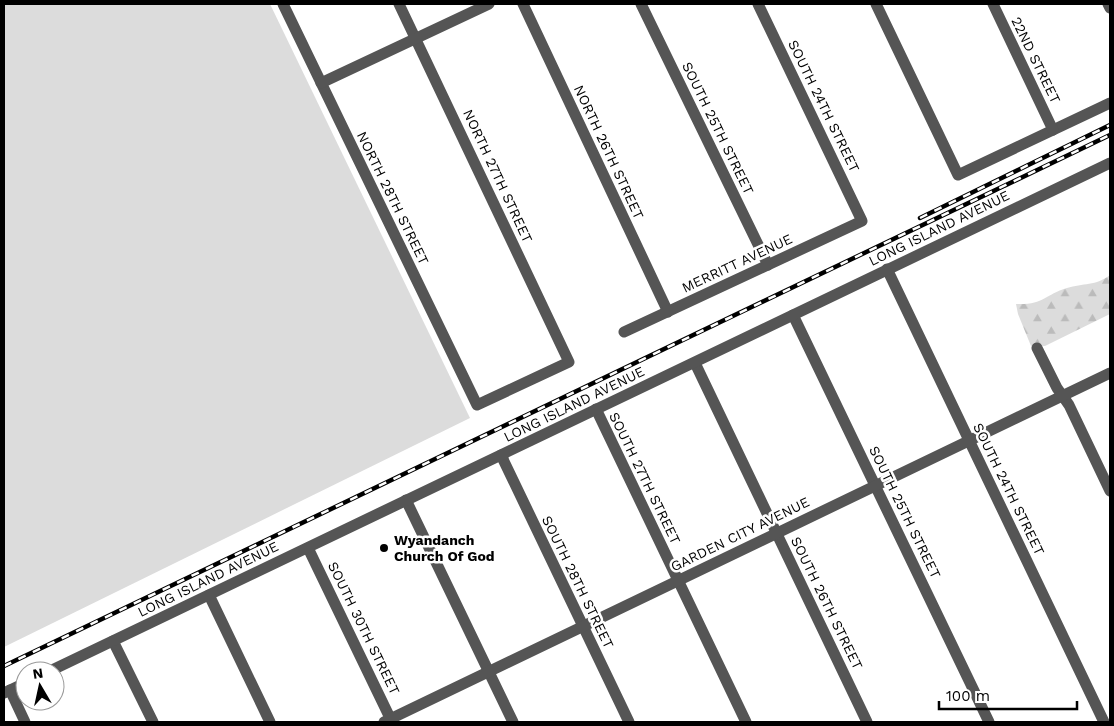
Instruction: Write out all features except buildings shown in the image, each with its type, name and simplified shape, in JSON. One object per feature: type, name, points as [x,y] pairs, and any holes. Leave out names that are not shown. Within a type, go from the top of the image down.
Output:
[{"type":"street","name":"NORTH 28TH STREET","points":[[283,4],[477,405]]},
{"type":"street","name":"NORTH 27TH STREET","points":[[399,4],[570,362],[477,405]]},
{"type":"street","points":[[321,83],[416,40],[489,4]]},
{"type":"street","name":"NORTH 26TH STREET","points":[[523,4],[668,312]]},
{"type":"street","name":"SOUTH 25TH STREET","points":[[641,4],[768,265]]},
{"type":"street","name":"SOUTH 24TH STREET","points":[[758,4],[862,221]]},
{"type":"street","points":[[876,4],[958,175],[1110,103]]},
{"type":"street","name":"22ND STREET","points":[[993,4],[1053,130]]},
{"type":"street","points":[[1108,4],[1110,8]]},
{"type":"street","name":"LONG ISLAND AVENUE","points":[[65,664],[1110,163]]},
{"type":"street","name":"MERRITT AVENUE","points":[[624,332],[862,221]]},
{"type":"street","name":"SOUTH 24TH STREET","points":[[887,269],[1104,722]]},
{"type":"street","name":"SOUTH 25TH STREET","points":[[793,315],[989,722]]},
{"type":"street","points":[[1037,348],[1069,404],[1110,491]]},
{"type":"street","name":"SOUTH 26TH STREET","points":[[694,363],[868,722]]},
{"type":"street","name":"GARDEN CITY AVENUE","points":[[389,721],[1110,373]]},
{"type":"street","name":"SOUTH 27TH STREET","points":[[596,409],[746,722]]},
{"type":"street","name":"SOUTH 28TH STREET","points":[[501,455],[629,722]]},
{"type":"street","points":[[406,500],[513,722]]},
{"type":"street","name":"SOUTH 30TH STREET","points":[[308,548],[389,721]]},
{"type":"street","points":[[209,595],[270,722]]},
{"type":"street","points":[[114,640],[154,722]]},
{"type":"street","points":[[7,691],[25,722]]},
{"type":"green space","points":[[4,4],[270,4],[470,418],[4,647]]},
{"type":"green space","points":[[1110,275],[1110,314],[1045,346],[1031,346],[1016,304],[1033,303],[1059,291],[1073,286],[1094,283]]},
{"type":"railway","points":[[920,218],[1110,125]]},
{"type":"railway","points":[[4,666],[1110,135]]},
{"type":"place","name":"Wyandanch Church Of God","points":[[384,548]]}]
